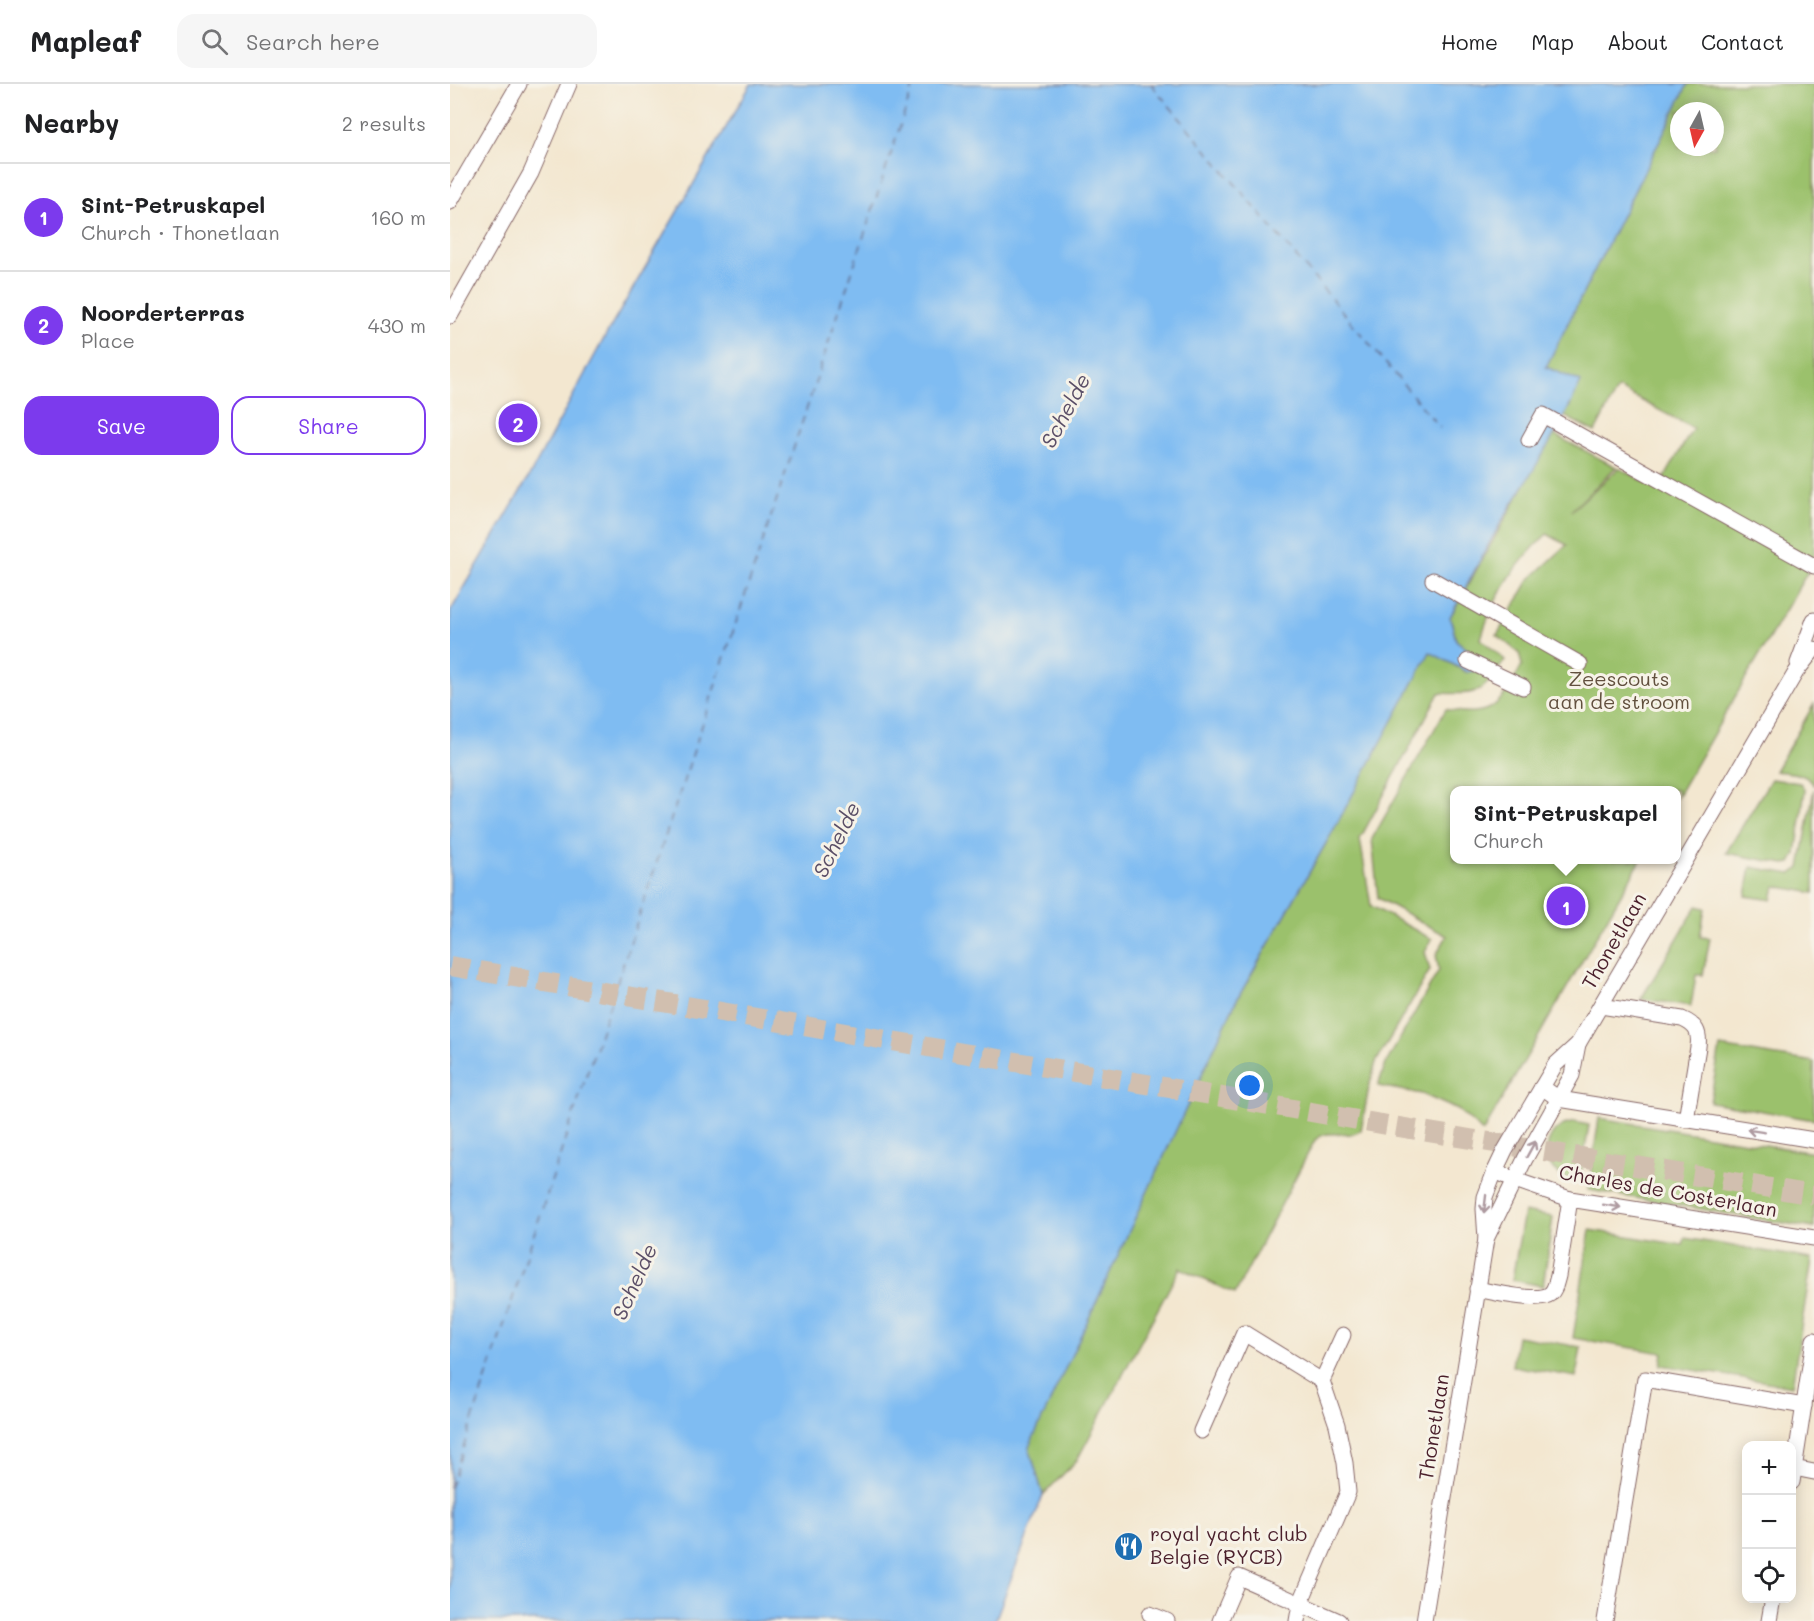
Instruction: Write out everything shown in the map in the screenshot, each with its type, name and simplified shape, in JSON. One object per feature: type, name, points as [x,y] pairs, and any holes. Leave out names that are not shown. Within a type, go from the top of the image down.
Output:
[{"type":"street","points":[[452,195],[519,84]]},
{"type":"street","points":[[450,316],[531,173],[569,84]]},
{"type":"street","points":[[1529,440],[1543,415],[1814,566]]},
{"type":"street","points":[[1433,580],[1580,664]]},
{"type":"street","name":"Thonetlaan","points":[[1796,672],[1814,621]]},
{"type":"street","name":"Thonetlaan","points":[[1424,1621],[1486,1239],[1485,1197],[1495,1171],[1555,1065],[1578,1044],[1796,672],[1814,649]]},
{"type":"street","points":[[1468,661],[1524,687]]},
{"type":"street","points":[[1601,1006],[1682,1019],[1697,1029],[1698,1047],[1686,1120]]},
{"type":"street","name":"Thonetlaan","points":[[1486,1239],[1572,1075],[1578,1044]]},
{"type":"street","points":[[1542,1087],[1559,1099],[1814,1140]]},
{"type":"street","points":[[1495,1171],[1515,1180]]},
{"type":"street","name":"Charles de Costerlaan","points":[[1515,1180],[1570,1199],[1814,1238]]},
{"type":"street","points":[[1477,1289],[1537,1298],[1549,1295],[1555,1287],[1558,1276],[1570,1199]]},
{"type":"street","points":[[1200,1431],[1244,1333],[1322,1381],[1337,1425],[1346,1463],[1348,1492],[1300,1604],[1297,1621]]},
{"type":"street","points":[[1322,1381],[1343,1335]]},
{"type":"street","points":[[1796,1456],[1814,1340]]},
{"type":"street","points":[[1605,1621],[1645,1379],[1804,1406]]},
{"type":"street","points":[[1796,1475],[1814,1472]]},
{"type":"street","points":[[1220,1621],[1239,1577],[1339,1621]]},
{"type":"street","points":[[1769,1621],[1772,1603]]},
{"type":"street","points":[[1150,1614],[1167,1621]]},
{"type":"green space","name":"Zeescouts aan de stroom","points":[[1688,84],[1814,84],[1814,561],[1681,790],[1681,786],[1450,786],[1450,864],[1639,864],[1483,1132],[1458,1110],[1422,1094],[1378,1086],[1385,1065],[1439,970],[1436,955],[1447,936],[1378,898],[1372,839],[1446,709],[1462,712],[1485,710],[1501,699],[1508,689],[1522,665],[1519,653],[1497,635],[1529,580],[1567,545],[1547,534],[1515,569],[1492,609],[1481,639],[1505,660],[1490,680],[1478,690],[1463,693],[1439,693],[1360,839],[1371,906],[1432,939],[1425,952],[1430,970],[1376,1062],[1361,1130],[1350,1134],[1327,1134],[1315,1140],[1235,1294],[1180,1268],[1077,1460],[1043,1495],[1028,1447],[1235,1003],[1334,829],[1430,651],[1466,672],[1489,667],[1456,640],[1450,617],[1553,434],[1616,467],[1571,511],[1619,468],[1658,489],[1693,428],[1618,388],[1595,432],[1564,416],[1571,404],[1546,367],[1670,120],[1670,156],[1724,156],[1724,102],[1679,102]]},
{"type":"green space","points":[[1814,704],[1814,786],[1811,781],[1802,776],[1775,771]]},
{"type":"green space","points":[[1771,779],[1800,783],[1805,790],[1796,854],[1791,863],[1785,864],[1726,853]]},
{"type":"green space","points":[[1814,789],[1814,893],[1775,886],[1772,900],[1746,896],[1751,867],[1791,874],[1800,868]]},
{"type":"green space","points":[[1697,906],[1705,908],[1700,937],[1710,938],[1703,975],[1696,975],[1691,1006],[1641,999]]},
{"type":"green space","points":[[1720,1047],[1814,1062],[1814,1120],[1710,1102]]},
{"type":"green space","points":[[1599,1118],[1814,1153],[1814,1228],[1588,1190]]},
{"type":"green space","points":[[1574,1122],[1589,1125],[1580,1180],[1558,1174],[1547,1154],[1547,1146],[1554,1133],[1562,1126]]},
{"type":"green space","points":[[1524,1212],[1553,1217],[1543,1286],[1512,1280]]},
{"type":"green space","points":[[1590,1230],[1683,1245],[1685,1238],[1812,1259],[1792,1386],[1661,1365],[1663,1353],[1573,1338]]},
{"type":"green space","points":[[1517,1336],[1581,1347],[1576,1377],[1512,1366]]},
{"type":"water","name":"Schelde","points":[[751,84],[1688,84],[1679,102],[1670,102],[1670,120],[1546,367],[1581,382],[1556,432],[1493,537],[1450,617],[1456,640],[1490,668],[1467,672],[1430,652],[1334,829],[1235,1003],[1029,1447],[1043,1495],[995,1621],[450,1621],[450,612],[530,475],[602,342]]},
{"type":"ferry route","points":[[450,1488],[914,84]]},
{"type":"ferry route","points":[[1151,84],[1440,428]]},
{"type":"tunnel","points":[[450,966],[1814,1195]]},
{"type":"place","name":"Noorderterras","points":[[518,423]]},
{"type":"place","name":"Sint-Petruskapel","points":[[1566,906]]},
{"type":"place","name":"royal yacht club Belgie (RYCB)","points":[[1129,1546]]}]
